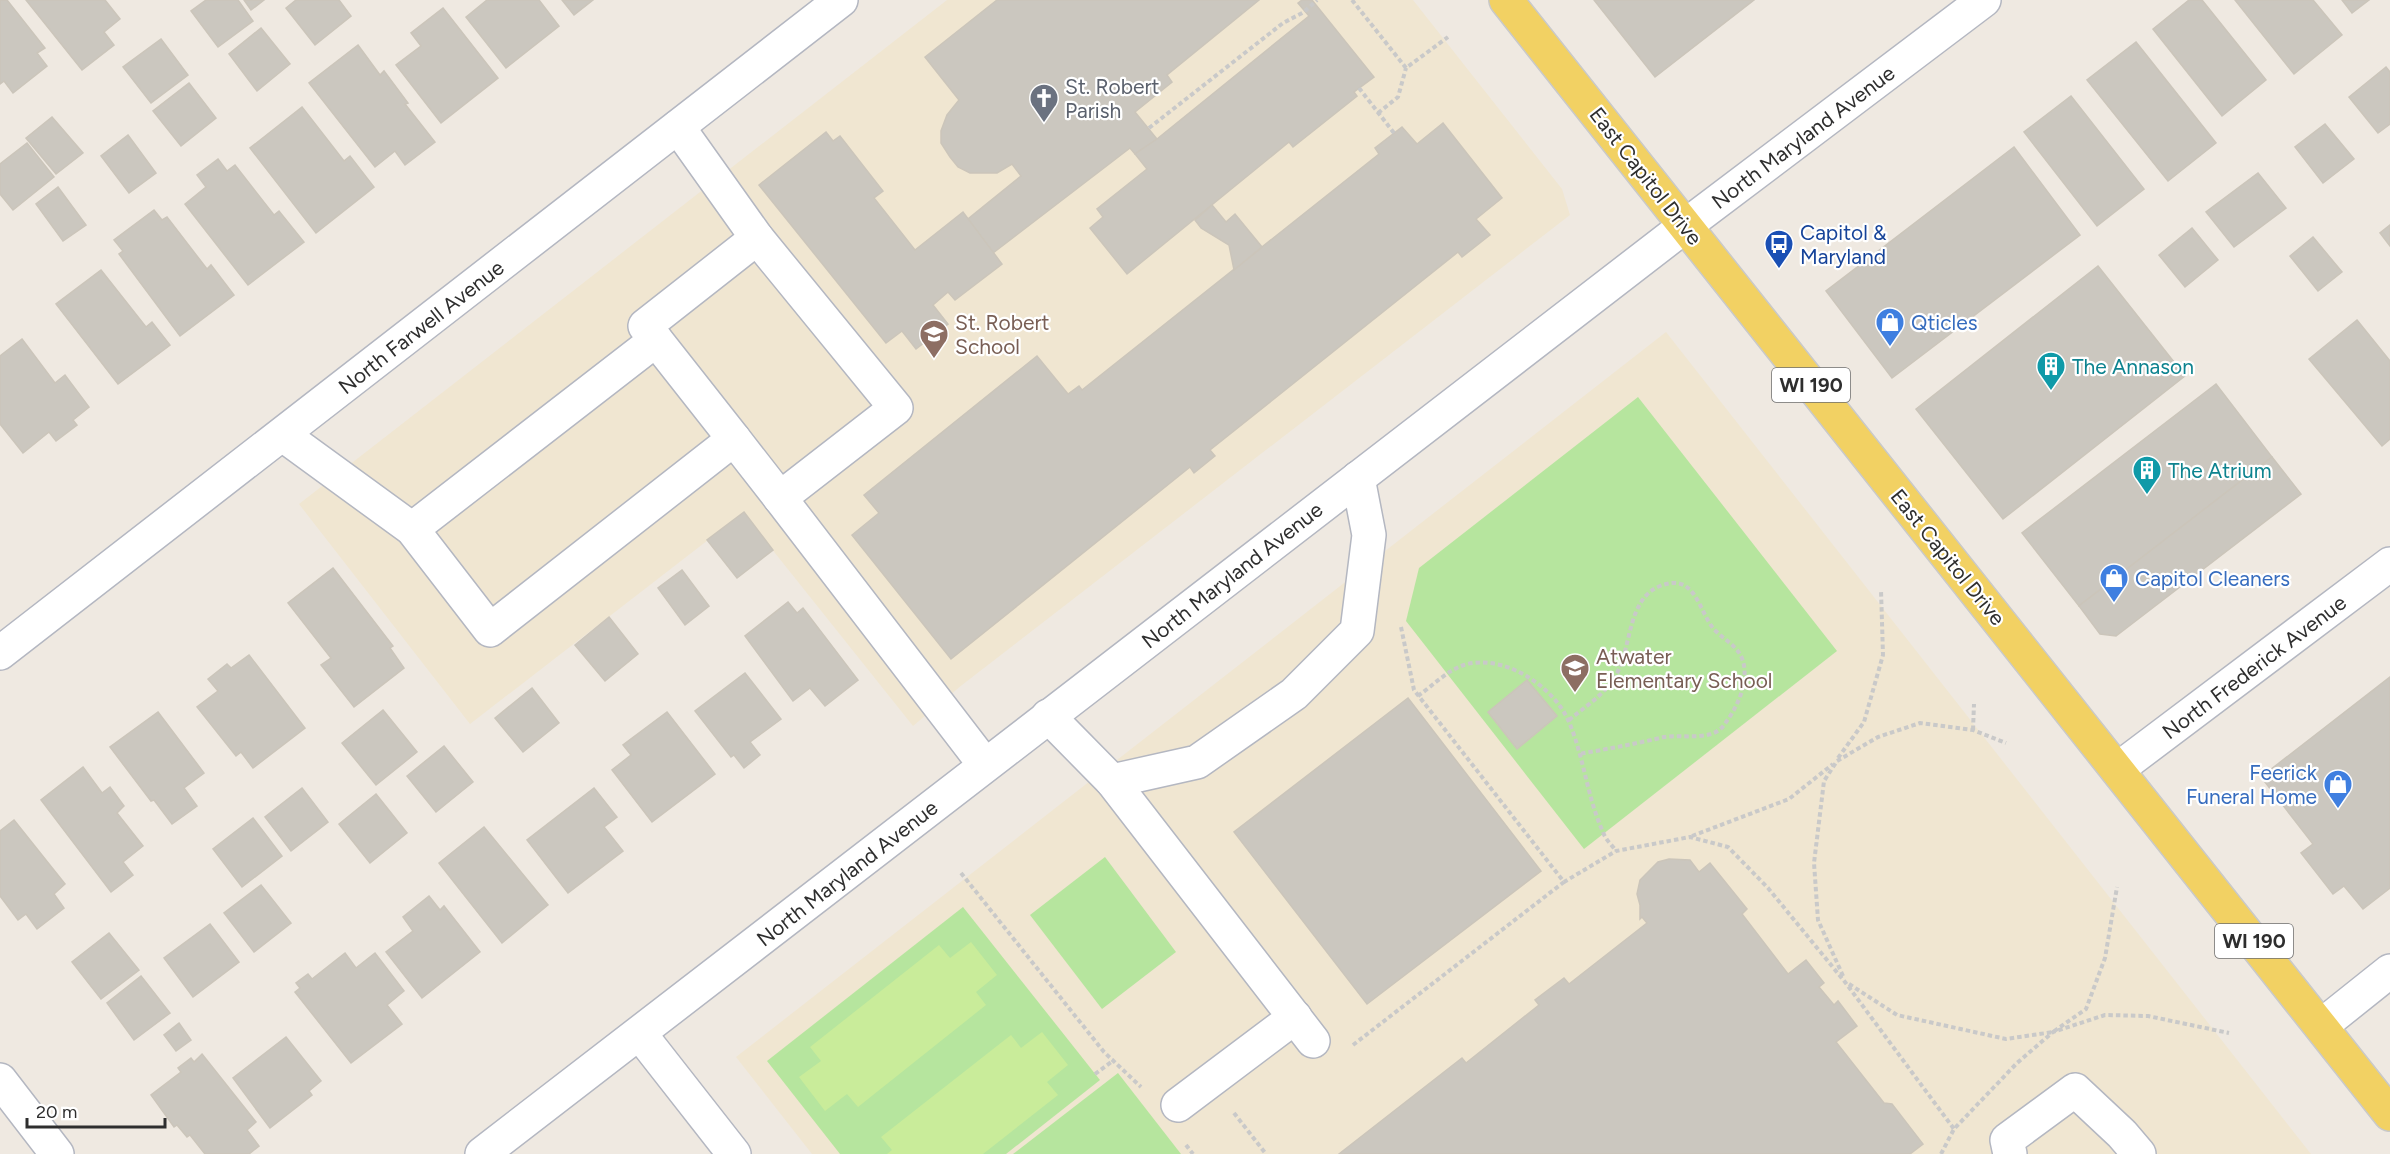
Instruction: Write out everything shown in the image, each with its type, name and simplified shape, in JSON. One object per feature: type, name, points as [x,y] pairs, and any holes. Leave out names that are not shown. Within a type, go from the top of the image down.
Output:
[{"type":"main road","name":"East Capitol Drive","points":[[1506,0],[2390,1114]]},
{"type":"street","name":"North Farwell Avenue","points":[[0,653],[841,0]]},
{"type":"street","name":"North Maryland Avenue","points":[[482,1154],[1685,226],[1984,0]]},
{"type":"street","points":[[678,127],[757,238],[897,408],[780,498]]},
{"type":"street","points":[[757,238],[645,326],[985,765]]},
{"type":"street","points":[[412,529],[656,340]]},
{"type":"street","points":[[283,435],[412,529],[490,630],[734,439]]},
{"type":"street","points":[[1112,781],[1197,762],[1294,694],[1357,631],[1370,535],[1358,478]]},
{"type":"street","name":"North Frederick Avenue","points":[[2118,769],[2388,570]]},
{"type":"street","points":[[1048,716],[1112,781],[1304,1029],[1210,1082],[1179,1121]]},
{"type":"street","points":[[2321,1026],[2390,971]]},
{"type":"street","points":[[640,1034],[734,1154]]},
{"type":"street","points":[[0,1080],[57,1154]]},
{"type":"street","points":[[2010,1154],[2007,1140],[2075,1090],[2122,1134],[2139,1154]]},
{"type":"path","points":[[1149,128],[1283,23],[1304,12],[1317,0]]},
{"type":"path","points":[[1352,0],[1406,68]]},
{"type":"path","points":[[1378,113],[1398,97],[1406,68],[1448,37]]},
{"type":"path","points":[[1359,88],[1394,133]]},
{"type":"path","points":[[1569,720],[1605,691],[1619,669],[1635,616],[1645,596],[1660,586],[1679,584],[1695,593],[1714,630],[1736,647],[1743,662],[1744,680],[1737,704],[1723,728],[1688,737],[1666,737],[1579,754]]},
{"type":"path","points":[[1881,590],[1883,655],[1863,723],[1824,781],[1815,863],[1818,920],[1845,982],[1897,1015],[2006,1039],[2053,1032],[2086,1009],[2105,958],[2117,887]]},
{"type":"path","points":[[1399,618],[1414,690],[1564,882]]},
{"type":"path","points":[[1418,696],[1463,665],[1485,663],[1507,665],[1526,675],[1549,694],[1569,720],[1603,834],[1616,851]]},
{"type":"path","points":[[1973,730],[1974,704]]},
{"type":"path","points":[[1304,1029],[1336,1057],[1564,882],[1616,851],[1690,837],[1789,799],[1837,760],[1878,737],[1920,723],[1973,730],[2006,743]]},
{"type":"path","points":[[1690,837],[1728,847],[1768,888],[1845,982],[1954,1129]]},
{"type":"path","points":[[961,873],[1104,1052],[1144,1092]]},
{"type":"path","points":[[1095,1074],[1114,1060]]},
{"type":"path","points":[[1210,1082],[1266,1154]]},
{"type":"path","points":[[1179,1121],[1193,1154]]},
{"type":"shaded area","name":"St. Robert School","points":[[947,0],[1413,0],[1562,189],[1570,215],[962,685],[913,726],[743,513],[470,724],[299,504]]},
{"type":"shaded area","name":"Atwater Elementary School","points":[[1666,332],[2311,1154],[812,1154],[736,1057]]},
{"type":"green space","points":[[1638,397],[1837,651],[1584,849],[1406,621],[1419,568]]},
{"type":"green space","points":[[1105,857],[1176,952],[1102,1009],[1030,915]]},
{"type":"green space","points":[[963,907],[1100,1080],[1006,1154],[840,1154],[767,1061]]},
{"type":"green space","points":[[971,942],[997,975],[976,992],[986,1005],[858,1107],[847,1094],[825,1111],[799,1077],[821,1061],[810,1047],[939,945],[950,958]]},
{"type":"green space","points":[[1042,1032],[1068,1065],[1047,1082],[1058,1095],[983,1154],[887,1154],[892,1150],[881,1137],[1011,1035],[1021,1048]]},
{"type":"green space","points":[[1118,1073],[1181,1154],[1013,1154]]},
{"type":"building","points":[[0,0],[7,0],[45,48],[37,53],[47,66],[13,93],[4,81],[0,84]]},
{"type":"building","points":[[26,0],[105,0],[120,19],[104,32],[114,45],[82,70]]},
{"type":"building","points":[[206,0],[238,0],[253,21],[218,47],[191,11]]},
{"type":"building","points":[[244,0],[264,0],[251,10]]},
{"type":"building","points":[[296,0],[339,0],[351,16],[315,45],[286,8]]},
{"type":"building","points":[[487,0],[539,0],[559,26],[506,68],[466,17]]},
{"type":"building","points":[[562,0],[593,0],[574,15]]},
{"type":"building","name":"St. Robert Parish","points":[[997,0],[1259,0],[1167,75],[1172,82],[1135,112],[1157,139],[1135,154],[1130,148],[993,253],[968,219],[1021,176],[1012,164],[997,173],[970,173],[958,167],[941,143],[941,131],[947,115],[959,100],[925,57]]},
{"type":"building","points":[[1302,0],[1312,0],[1374,77],[1354,92],[1357,96],[1293,147],[1289,142],[1127,274],[1090,228],[1103,217],[1097,209],[1147,169],[1135,154],[1157,139],[1309,16],[1298,3]]},
{"type":"building","points":[[1594,0],[1754,0],[1655,77]]},
{"type":"building","points":[[2189,0],[2202,0],[2266,80],[2222,116],[2153,29]]},
{"type":"building","points":[[2235,0],[2313,0],[2342,35],[2294,74]]},
{"type":"building","points":[[2342,0],[2369,0],[2352,13]]},
{"type":"building","points":[[443,8],[498,78],[441,123],[396,65],[421,46],[411,33]]},
{"type":"building","points":[[261,28],[290,64],[257,91],[229,54]]},
{"type":"building","points":[[161,39],[188,75],[151,103],[123,67]]},
{"type":"building","points":[[2136,42],[2216,143],[2168,181],[2087,80]]},
{"type":"building","points":[[358,45],[380,75],[384,71],[408,103],[405,104],[435,142],[405,165],[395,151],[375,167],[309,83]]},
{"type":"building","points":[[2386,67],[2390,72],[2390,124],[2378,133],[2349,97]]},
{"type":"building","points":[[189,83],[216,118],[181,146],[153,111]]},
{"type":"building","points":[[2071,96],[2144,189],[2097,226],[2024,132]]},
{"type":"building","points":[[302,107],[344,161],[350,156],[374,187],[316,233],[250,148]]},
{"type":"building","points":[[52,117],[83,153],[56,174],[26,138]]},
{"type":"building","points":[[1443,123],[1502,198],[1476,219],[1490,235],[1462,257],[1458,252],[1210,450],[1215,456],[1194,473],[1190,467],[951,659],[852,535],[879,513],[864,495],[1037,356],[1068,394],[1079,386],[1082,390],[1379,154],[1375,148],[1402,127],[1417,144]]},
{"type":"building","points":[[2325,124],[2354,159],[2323,183],[2295,147]]},
{"type":"building","points":[[826,132],[833,141],[840,136],[883,191],[874,198],[915,250],[963,212],[1002,264],[955,300],[948,292],[933,305],[948,324],[916,349],[902,331],[886,343],[759,185]]},
{"type":"building","points":[[128,135],[156,173],[129,193],[101,156]]},
{"type":"building","points":[[27,143],[54,177],[13,210],[0,194],[0,164]]},
{"type":"building","points":[[2014,147],[2080,235],[1892,378],[1826,291]]},
{"type":"building","points":[[218,159],[227,171],[235,165],[274,215],[279,211],[304,242],[248,285],[185,204],[206,187],[197,175]]},
{"type":"building","points":[[2258,173],[2286,208],[2234,247],[2206,212]]},
{"type":"building","points":[[58,187],[86,225],[63,241],[36,204]]},
{"type":"building","points":[[1212,205],[1226,222],[1235,214],[1262,247],[1234,270],[1229,245],[1201,228],[1195,220]]},
{"type":"building","points":[[154,210],[162,220],[167,217],[207,269],[211,265],[234,295],[180,336],[119,254],[123,251],[114,240]]},
{"type":"building","points":[[2390,225],[2390,246],[2380,233]]},
{"type":"building","points":[[2192,228],[2218,260],[2185,287],[2159,255]]},
{"type":"building","points":[[2313,237],[2342,272],[2318,291],[2290,256]]},
{"type":"building","name":"The Annason","points":[[2098,266],[2185,376],[2003,519],[1916,409]]},
{"type":"building","points":[[101,270],[146,327],[152,322],[170,345],[118,384],[56,304]]},
{"type":"building","points":[[2357,320],[2390,361],[2390,439],[2382,446],[2309,359]]},
{"type":"building","points":[[22,339],[55,383],[65,375],[89,407],[73,420],[77,425],[56,441],[49,432],[23,453],[0,424],[0,356]]},
{"type":"building","name":"The Atrium","points":[[2216,384],[2272,457],[2079,606],[2022,533]]},
{"type":"building","points":[[2272,457],[2301,494],[2116,636],[2100,634],[2079,606]]},
{"type":"building","points":[[744,512],[773,550],[737,578],[707,540]]},
{"type":"building","points":[[333,568],[393,646],[390,648],[404,668],[354,707],[321,665],[331,658],[288,603]]},
{"type":"building","points":[[682,570],[709,606],[685,625],[658,588]]},
{"type":"building","points":[[788,602],[797,613],[803,608],[858,680],[825,706],[810,688],[793,701],[745,636]]},
{"type":"building","points":[[609,617],[638,654],[605,681],[575,645]]},
{"type":"building","points":[[249,655],[305,728],[253,768],[241,752],[236,756],[197,707],[218,691],[208,679],[227,664],[231,668]]},
{"type":"building","points":[[745,673],[781,719],[750,742],[760,755],[744,768],[734,755],[731,757],[695,711]]},
{"type":"building","name":"Feerick Funeral Home","points":[[2390,677],[2390,888],[2363,909],[2344,886],[2333,894],[2301,853],[2313,844],[2261,777]]},
{"type":"building","points":[[1527,680],[1557,716],[1517,749],[1488,712]]},
{"type":"building","points":[[532,688],[559,723],[523,752],[495,718]]},
{"type":"building","points":[[1408,698],[1541,871],[1367,1004],[1234,832]]},
{"type":"building","points":[[383,710],[417,752],[376,785],[342,743]]},
{"type":"building","points":[[158,712],[204,773],[184,788],[197,806],[172,824],[154,800],[151,801],[110,747]]},
{"type":"building","points":[[667,712],[715,774],[652,822],[612,770],[631,755],[623,745]]},
{"type":"building","points":[[444,746],[473,782],[436,812],[407,776]]},
{"type":"building","points":[[83,767],[102,793],[110,787],[124,806],[117,813],[143,846],[123,862],[133,875],[111,892],[41,800]]},
{"type":"building","points":[[302,788],[328,822],[291,851],[265,817]]},
{"type":"building","points":[[594,788],[617,817],[604,827],[623,851],[568,893],[527,840]]},
{"type":"building","points":[[376,794],[407,833],[370,863],[339,824]]},
{"type":"building","points":[[253,818],[282,856],[242,887],[213,849]]},
{"type":"building","points":[[14,820],[65,884],[54,894],[64,908],[37,929],[26,914],[18,920],[0,896],[0,831]]},
{"type":"building","points":[[484,827],[548,905],[502,943],[439,863]]},
{"type":"building","points":[[1669,859],[1690,860],[1699,872],[1710,863],[1747,909],[1742,914],[1788,974],[1806,960],[1824,983],[1819,987],[1834,1005],[1838,1001],[1857,1026],[1836,1042],[1884,1103],[1892,1104],[1923,1144],[1910,1154],[1339,1154],[1462,1058],[1466,1063],[1539,1005],[1535,1000],[1564,978],[1569,984],[1647,923],[1642,917],[1640,919],[1637,894],[1640,880],[1658,862]]},
{"type":"building","points":[[261,885],[291,923],[254,952],[224,913]]},
{"type":"building","points":[[429,896],[440,910],[444,906],[480,952],[422,998],[386,952],[413,931],[403,917]]},
{"type":"building","points":[[210,924],[239,962],[193,997],[164,958]]},
{"type":"building","points":[[109,933],[139,970],[101,999],[72,962]]},
{"type":"building","points":[[345,953],[356,968],[375,953],[404,991],[387,1005],[402,1024],[351,1063],[295,992],[300,988],[296,983],[308,974],[312,979]]},
{"type":"building","points":[[141,976],[170,1013],[134,1040],[107,1003]]},
{"type":"building","points":[[179,1023],[191,1040],[176,1051],[164,1035]]},
{"type":"building","points":[[286,1037],[321,1081],[309,1091],[312,1095],[270,1128],[233,1078]]},
{"type":"building","points":[[202,1054],[256,1122],[247,1130],[259,1146],[249,1154],[205,1154],[190,1135],[187,1137],[177,1125],[174,1127],[151,1095],[181,1072],[178,1068],[191,1058],[194,1062]]},
{"type":"place","name":"St. Robert Parish","points":[[1044,124]]},
{"type":"place","name":"Capitol & Maryland","points":[[1779,270]]},
{"type":"place","name":"Qticles","points":[[1890,348]]},
{"type":"place","name":"St. Robert School","points":[[934,360]]},
{"type":"place","name":"The Annason","points":[[2051,392]]},
{"type":"place","name":"The Atrium","points":[[2147,496]]},
{"type":"place","name":"Capitol Cleaners","points":[[2114,604]]},
{"type":"place","name":"Atwater Elementary School","points":[[1575,694]]},
{"type":"place","name":"Feerick Funeral Home","points":[[2338,810]]}]
